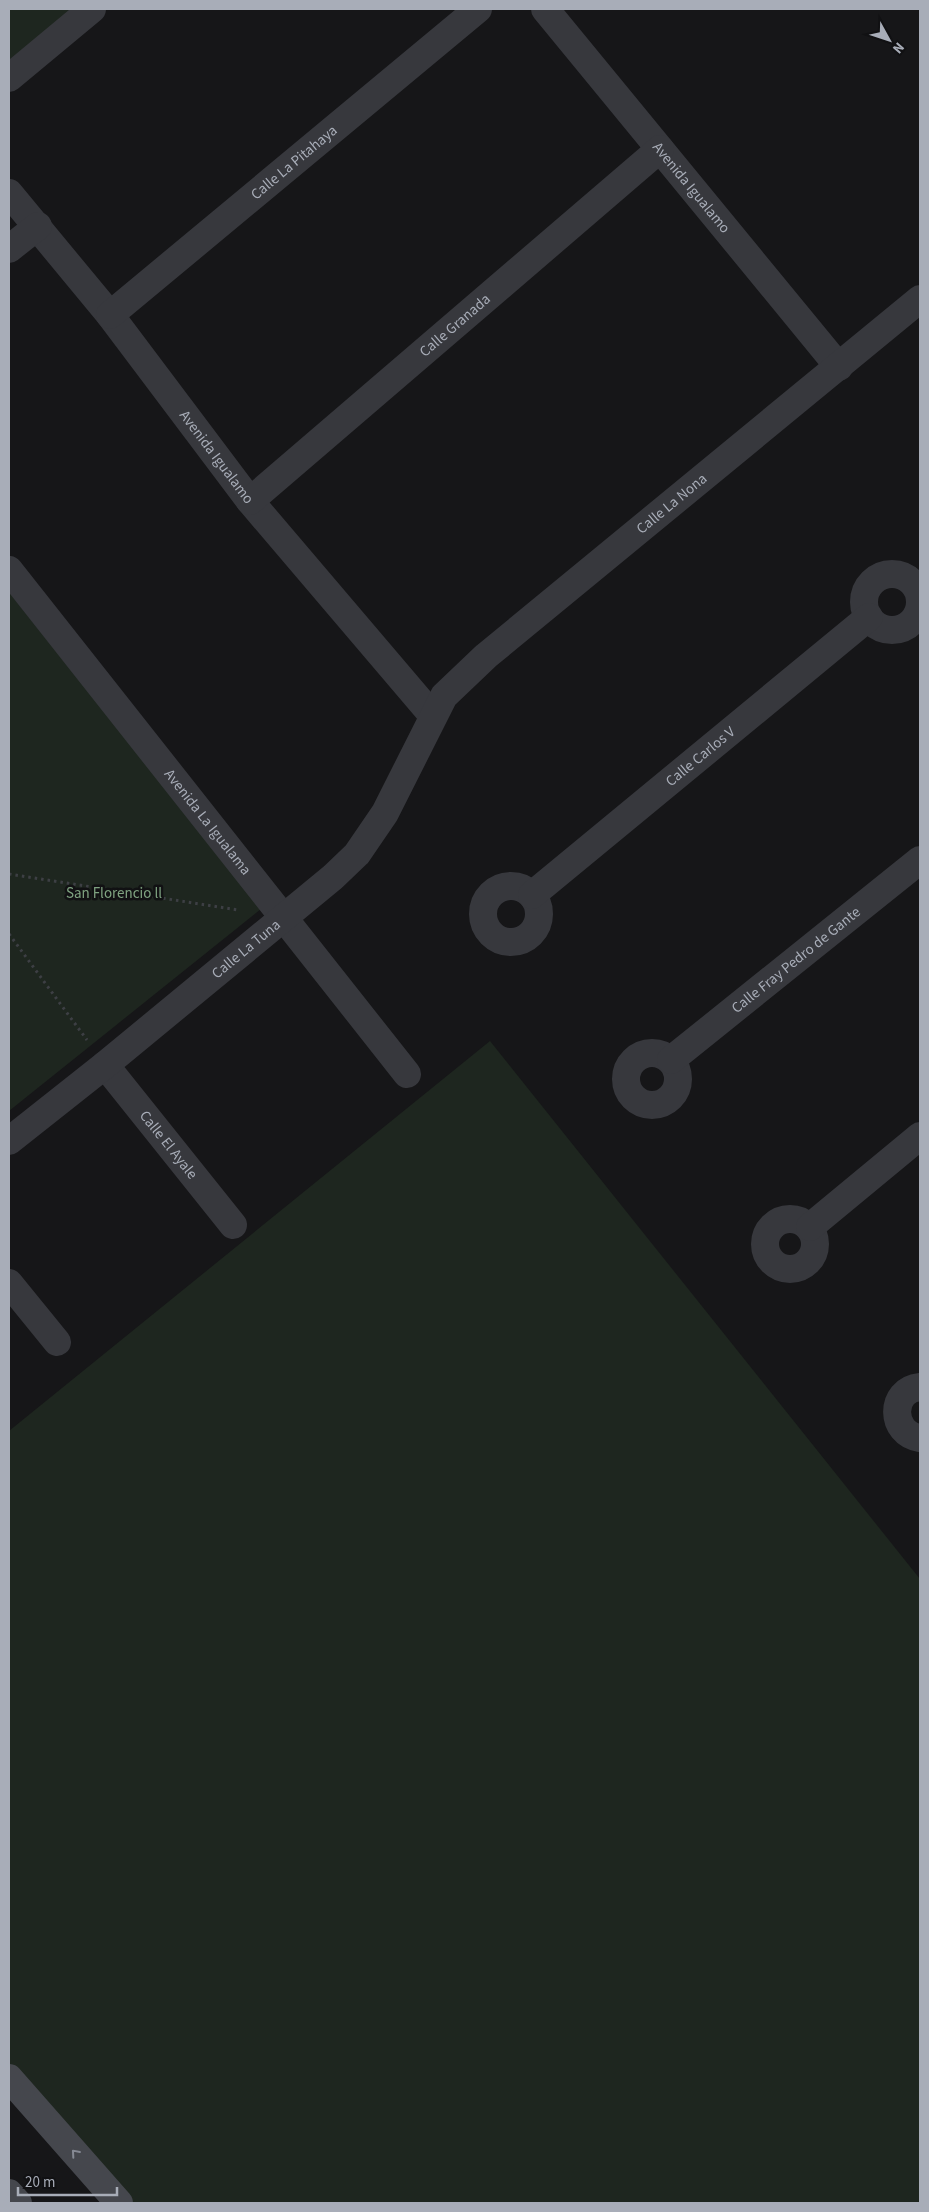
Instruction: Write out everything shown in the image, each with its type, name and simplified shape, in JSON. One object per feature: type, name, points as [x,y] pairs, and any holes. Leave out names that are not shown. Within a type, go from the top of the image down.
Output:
[{"type":"main road","points":[[9,2078],[119,2203]]},
{"type":"main road","points":[[9,2193],[18,2203]]},
{"type":"street","points":[[9,78],[92,9]]},
{"type":"street","name":"Calle La Pitahaya","points":[[110,316],[478,9]]},
{"type":"street","name":"Avenida Igualamo","points":[[545,9],[839,367]]},
{"type":"street","name":"Calle Granada","points":[[250,501],[660,149]]},
{"type":"street","name":"Avenida Igualamo","points":[[9,193],[110,316],[250,501],[434,716]]},
{"type":"street","points":[[9,249],[38,226]]},
{"type":"street","name":"Calle La Nona","points":[[434,716],[444,696],[486,656],[920,299]]},
{"type":"street","name":"Avenida La Igualama","points":[[9,570],[407,1074]]},
{"type":"street","points":[[894,574],[916,579],[920,600],[916,623],[894,630],[884,629],[869,617],[864,606],[865,597],[870,585],[877,579],[894,574]]},
{"type":"street","name":"Calle Carlos V","points":[[532,895],[869,617]]},
{"type":"street","name":"Calle La Tuna","points":[[9,1141],[333,877],[357,854],[385,813],[434,716]]},
{"type":"street","name":"Calle Fray Pedro de Gante","points":[[671,1060],[920,860]]},
{"type":"street","name":"Calle El Ayale","points":[[105,1064],[233,1225]]},
{"type":"street","points":[[810,1227],[920,1136]]},
{"type":"street","points":[[9,1283],[57,1342]]},
{"type":"street","points":[[920,1387],[907,1391],[900,1398],[896,1407],[899,1425],[906,1432],[920,1438]]},
{"type":"path","points":[[9,874],[283,917]]},
{"type":"path","points":[[9,934],[105,1064]]},
{"type":"green space","points":[[9,9],[77,9],[9,67]]},
{"type":"green space","name":"San Florencio ll","points":[[9,592],[261,909],[9,1111]]},
{"type":"green space","points":[[490,1041],[920,1579],[920,2203],[122,2203],[9,2068],[9,1431]]}]
